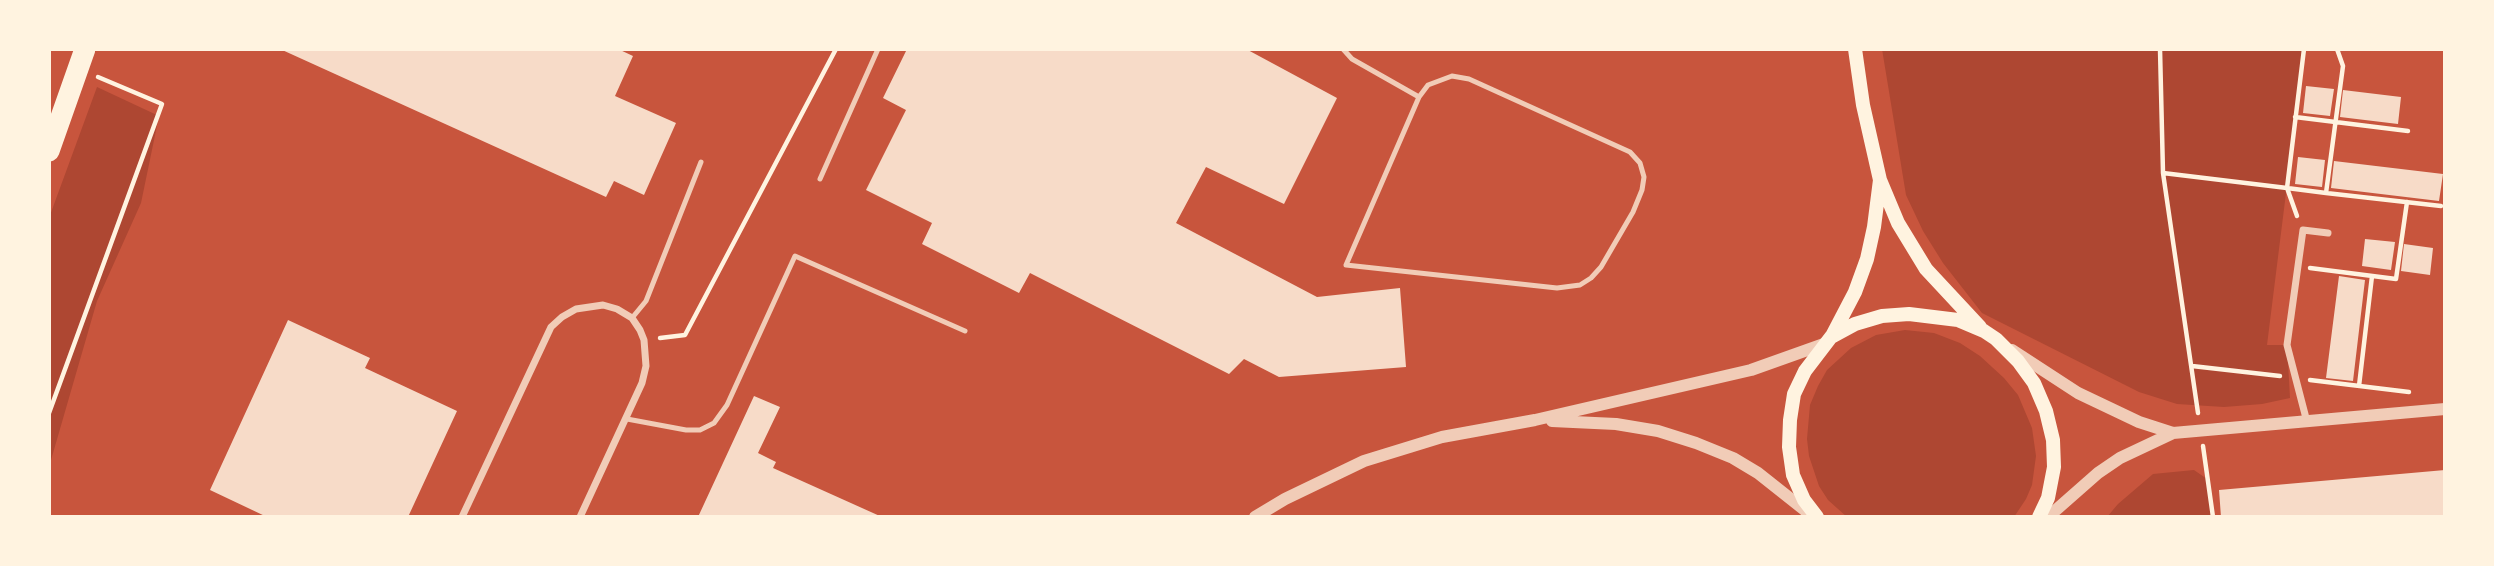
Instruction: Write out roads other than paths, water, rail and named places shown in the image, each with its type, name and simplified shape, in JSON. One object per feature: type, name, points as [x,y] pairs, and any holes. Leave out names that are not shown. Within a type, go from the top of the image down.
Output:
[{"type":"highway","points":[[49,151],[85,49]]},
{"type":"main road","points":[[1855,49],[1863,105],[1880,180],[1898,223],[1926,269],[2018,361],[2034,383],[2046,411],[2053,440],[2054,467],[2048,498],[2039,517]]},
{"type":"main road","points":[[1815,517],[1793,475],[1790,420],[1794,394],[1855,292],[1867,259],[1880,180]]},
{"type":"main road","points":[[1827,341],[1855,324],[1909,314],[1958,320],[1990,335]]},
{"type":"street","points":[[2307,422],[2287,345],[2302,230],[2328,233]]},
{"type":"street","points":[[462,517],[551,327],[576,309],[603,305],[632,318],[644,340],[646,366],[642,383],[580,517]]},
{"type":"street","points":[[1990,335],[2078,393],[2139,422],[2177,433]]},
{"type":"street","points":[[1255,517],[1285,499],[1364,461],[1442,437],[1535,420],[1751,370],[1827,341]]},
{"type":"street","points":[[2048,517],[2120,457],[2177,433],[2441,410]]},
{"type":"street","points":[[1535,420],[1616,424],[1658,431],[1696,443],[1732,458],[1758,473],[1815,517]]},
{"type":"lane","points":[[820,179],[878,49]]},
{"type":"lane","points":[[1343,49],[1352,59],[1419,97]]},
{"type":"lane","points":[[1452,76],[1469,79],[1630,152],[1640,163],[1644,177],[1642,190],[1633,212],[1601,267],[1591,278],[1580,285],[1557,288],[1346,265],[1419,97],[1428,85],[1439,79],[1452,76]]},
{"type":"lane","points":[[632,318],[646,302],[701,162]]},
{"type":"lane","points":[[626,419],[686,430],[700,430],[714,423],[727,405],[795,256],[965,331]]}]
